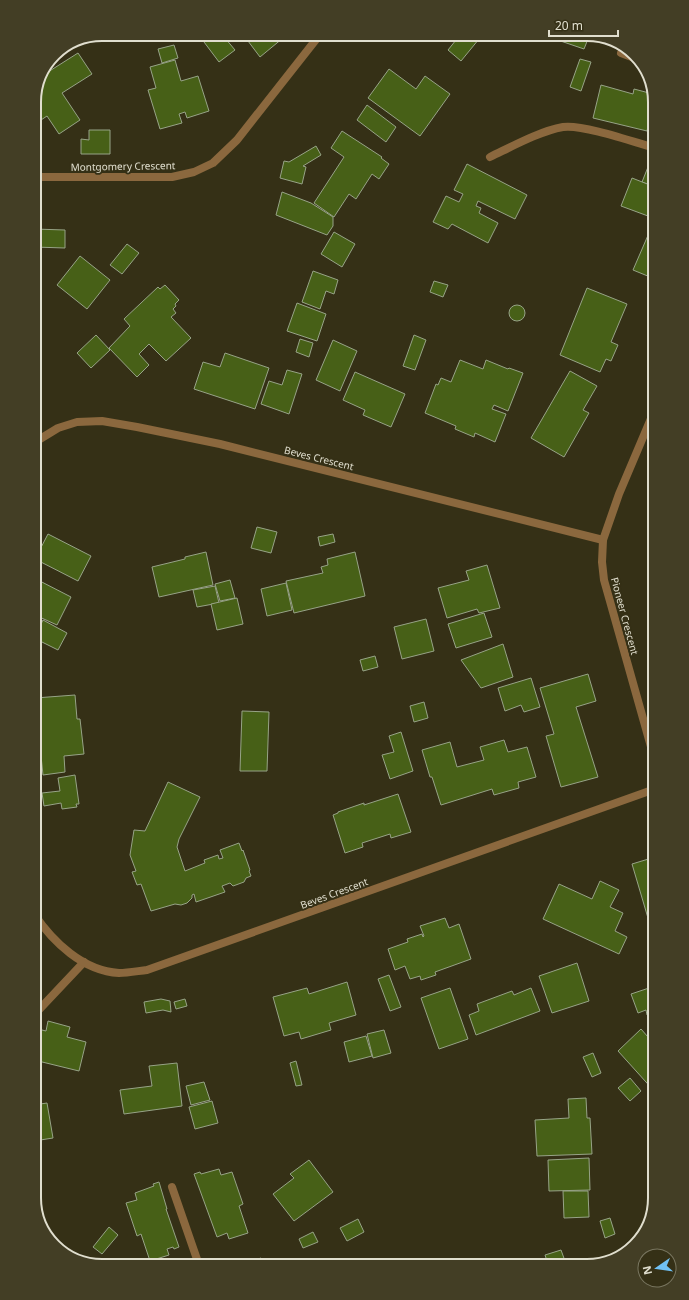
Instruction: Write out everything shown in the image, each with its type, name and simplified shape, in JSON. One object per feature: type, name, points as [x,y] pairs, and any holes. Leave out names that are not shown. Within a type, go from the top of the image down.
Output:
[{"type":"street","name":"Montgomery Crescent","points":[[41,177],[172,176],[194,172],[213,163],[237,140],[315,41]]},
{"type":"street","points":[[490,157],[520,142],[564,127],[587,129],[648,146]]},
{"type":"street","name":"Beves Crescent","points":[[41,438],[58,428],[77,422],[102,421],[137,427],[220,444],[603,540]]},
{"type":"street","name":"Pioneer Crescent","points":[[648,426],[619,494],[603,540],[602,562],[604,580],[648,736]]},
{"type":"street","name":"Beves Crescent","points":[[41,924],[68,952],[93,968],[119,973],[147,970],[648,791]]},
{"type":"street","points":[[41,1008],[84,962]]},
{"type":"street","points":[[172,1186],[197,1259]]},
{"type":"building","points":[[203,41],[228,41],[235,50],[219,62]]},
{"type":"building","points":[[248,41],[279,41],[260,57]]},
{"type":"building","points":[[455,41],[477,41],[461,61],[448,50]]},
{"type":"building","points":[[561,41],[587,41],[584,49]]},
{"type":"building","points":[[174,45],[178,58],[162,63],[158,49]]},
{"type":"building","points":[[78,53],[92,74],[62,93],[80,120],[59,134],[47,116],[41,120],[41,98],[43,86],[50,71]]},
{"type":"building","points":[[580,59],[591,62],[581,91],[570,87]]},
{"type":"building","points":[[175,60],[181,81],[198,76],[209,111],[187,118],[185,112],[179,114],[182,123],[160,129],[148,90],[156,88],[150,67]]},
{"type":"building","points":[[389,69],[416,89],[425,76],[450,94],[420,136],[368,98]]},
{"type":"building","points":[[601,85],[633,94],[634,89],[647,92],[647,131],[593,118]]},
{"type":"building","points":[[367,105],[396,127],[386,142],[357,120]]},
{"type":"building","points":[[89,130],[110,130],[110,154],[81,154],[81,139],[89,140]]},
{"type":"building","points":[[342,131],[382,157],[381,158],[389,164],[379,179],[372,174],[356,199],[349,194],[334,217],[314,203],[344,157],[331,148]]},
{"type":"building","points":[[316,146],[321,155],[303,166],[306,167],[302,184],[280,178],[284,161],[289,162]]},
{"type":"building","points":[[467,164],[527,195],[515,219],[478,201],[476,206],[481,208],[479,213],[498,223],[488,243],[452,224],[448,229],[433,222],[446,196],[459,202],[463,194],[454,190]]},
{"type":"building","points":[[648,167],[648,184],[642,182]]},
{"type":"building","points":[[632,178],[648,184],[648,216],[621,206]]},
{"type":"building","points":[[282,192],[311,203],[333,217],[333,226],[327,235],[276,215]]},
{"type":"building","points":[[41,229],[65,230],[65,248],[41,247]]},
{"type":"building","points":[[334,232],[355,244],[342,267],[321,254]]},
{"type":"building","points":[[648,235],[648,276],[633,270]]},
{"type":"building","points":[[127,244],[139,253],[122,274],[110,265]]},
{"type":"building","points":[[80,256],[110,280],[87,309],[57,285]]},
{"type":"building","points":[[313,271],[338,280],[334,294],[326,291],[320,309],[302,302]]},
{"type":"building","points":[[434,281],[448,285],[443,297],[430,292]]},
{"type":"building","points":[[165,285],[179,300],[173,309],[176,313],[171,317],[191,338],[166,361],[149,344],[139,354],[149,365],[137,377],[109,348],[130,326],[124,319],[158,287],[160,289]]},
{"type":"building","points":[[587,288],[627,304],[611,342],[618,345],[611,361],[606,359],[600,372],[560,355]]},
{"type":"building","points":[[297,303],[326,314],[317,341],[287,331]]},
{"type":"building","points":[[514,305],[520,305],[525,310],[523,319],[520,321],[514,321],[509,316],[509,310]]},
{"type":"building","points":[[96,335],[110,350],[91,368],[77,353]]},
{"type":"building","points":[[414,335],[426,340],[415,370],[403,366]]},
{"type":"building","points":[[300,339],[313,343],[309,357],[296,352]]},
{"type":"building","points":[[333,340],[357,351],[340,391],[316,380]]},
{"type":"building","points":[[225,353],[269,368],[255,409],[194,389],[203,362],[220,367]]},
{"type":"building","points":[[460,360],[483,369],[486,360],[523,373],[508,411],[494,405],[492,409],[506,414],[495,442],[475,433],[474,437],[455,429],[456,426],[425,413],[436,384],[438,385],[441,378],[451,382]]},
{"type":"building","points":[[287,370],[302,374],[289,414],[261,404],[269,381],[282,385]]},
{"type":"building","points":[[570,371],[597,386],[583,410],[589,413],[564,457],[531,438]]},
{"type":"building","points":[[355,372],[405,394],[391,427],[363,415],[365,410],[343,400]]},
{"type":"building","points":[[257,527],[277,532],[271,553],[251,548]]},
{"type":"building","points":[[48,534],[91,556],[78,581],[41,562],[41,547]]},
{"type":"building","points":[[333,534],[335,542],[320,546],[318,537]]},
{"type":"building","points":[[206,552],[213,585],[159,597],[152,567]]},
{"type":"building","points":[[355,552],[365,596],[294,613],[286,581],[323,573],[321,567],[328,565],[327,559]]},
{"type":"building","points":[[487,565],[500,608],[479,613],[477,609],[447,618],[438,588],[469,580],[466,571]]},
{"type":"building","points":[[230,580],[235,598],[220,601],[215,584]]},
{"type":"building","points":[[41,582],[71,597],[57,625],[41,618]]},
{"type":"building","points":[[286,583],[292,610],[267,616],[261,589]]},
{"type":"building","points":[[215,586],[219,603],[197,607],[193,590]]},
{"type":"building","points":[[237,598],[243,624],[217,630],[211,604]]},
{"type":"building","points":[[484,613],[492,637],[456,648],[448,624]]},
{"type":"building","points":[[426,619],[434,651],[402,659],[394,627]]},
{"type":"building","points":[[43,620],[67,633],[58,650],[41,642],[41,624]]},
{"type":"building","points":[[503,644],[513,677],[481,688],[461,660]]},
{"type":"building","points":[[375,656],[378,667],[363,671],[360,660]]},
{"type":"building","points":[[588,674],[596,701],[576,707],[598,777],[561,787],[546,736],[554,734],[540,688]]},
{"type":"building","points":[[531,678],[540,707],[524,712],[521,705],[505,711],[498,688]]},
{"type":"building","points":[[75,695],[77,719],[80,719],[84,754],[64,756],[65,772],[43,775],[41,756],[41,698]]},
{"type":"building","points":[[424,702],[428,718],[414,722],[410,706]]},
{"type":"building","points":[[242,711],[269,712],[267,771],[240,771]]},
{"type":"building","points":[[401,732],[413,771],[390,779],[382,755],[394,752],[389,736]]},
{"type":"building","points":[[504,740],[508,752],[527,747],[536,777],[518,782],[519,788],[494,795],[492,789],[441,805],[432,777],[430,777],[422,750],[450,742],[457,767],[484,760],[480,747]]},
{"type":"building","points":[[75,775],[79,804],[76,804],[77,807],[62,809],[61,803],[44,806],[42,793],[60,791],[58,778]]},
{"type":"building","points":[[168,782],[200,797],[179,839],[177,847],[185,871],[205,863],[204,860],[218,855],[219,859],[223,858],[220,850],[239,843],[242,851],[243,850],[251,876],[246,878],[244,882],[233,886],[230,883],[222,886],[225,892],[196,902],[194,894],[187,903],[181,905],[175,904],[151,911],[141,884],[137,885],[132,872],[136,871],[130,855],[134,830],[145,831]]},
{"type":"building","points":[[398,794],[411,832],[391,838],[390,834],[362,843],[363,847],[345,853],[333,815],[364,803],[364,805]]},
{"type":"building","points":[[648,859],[648,918],[632,864]]},
{"type":"building","points":[[600,881],[619,890],[610,907],[623,913],[615,931],[627,937],[619,954],[543,919],[559,884],[592,899]]},
{"type":"building","points":[[445,918],[449,928],[459,924],[471,959],[435,972],[436,975],[421,980],[420,976],[410,979],[405,966],[395,970],[388,949],[408,942],[407,939],[422,934],[423,937],[424,936],[420,926]]},
{"type":"building","points":[[577,963],[589,1001],[552,1013],[539,976]]},
{"type":"building","points":[[389,975],[401,1007],[390,1011],[378,979]]},
{"type":"building","points":[[347,982],[356,1015],[329,1023],[331,1030],[301,1039],[299,1032],[284,1036],[273,997],[307,988],[309,994]]},
{"type":"building","points":[[450,988],[468,1039],[439,1049],[421,998]]},
{"type":"building","points":[[531,988],[540,1011],[476,1035],[469,1015],[479,1011],[477,1004],[512,991],[514,995]]},
{"type":"building","points":[[648,988],[648,1015],[646,1010],[638,1013],[631,994]]},
{"type":"building","points":[[161,999],[170,1001],[171,1012],[163,1010],[146,1013],[144,1002]]},
{"type":"building","points":[[185,999],[187,1006],[176,1009],[174,1002]]},
{"type":"building","points":[[48,1021],[70,1027],[67,1037],[86,1042],[79,1071],[41,1062],[41,1030],[46,1031]]},
{"type":"building","points":[[641,1029],[648,1037],[648,1084],[618,1051]]},
{"type":"building","points":[[384,1030],[391,1053],[373,1058],[367,1034]]},
{"type":"building","points":[[366,1036],[372,1056],[349,1062],[344,1042]]},
{"type":"building","points":[[593,1053],[601,1073],[592,1077],[583,1057]]},
{"type":"building","points":[[296,1061],[302,1085],[296,1086],[290,1063]]},
{"type":"building","points":[[177,1063],[182,1106],[124,1114],[120,1090],[152,1086],[149,1066]]},
{"type":"building","points":[[630,1078],[641,1091],[630,1101],[618,1088]]},
{"type":"building","points":[[204,1082],[210,1100],[191,1105],[186,1086]]},
{"type":"building","points":[[586,1098],[587,1118],[590,1118],[592,1154],[537,1156],[535,1120],[569,1118],[568,1099]]},
{"type":"building","points":[[212,1101],[218,1123],[195,1129],[189,1107]]},
{"type":"building","points":[[47,1103],[53,1138],[41,1140],[41,1104]]},
{"type":"building","points":[[589,1158],[590,1190],[549,1191],[548,1160]]},
{"type":"building","points":[[309,1160],[333,1192],[294,1221],[273,1194],[294,1178],[290,1174]]},
{"type":"building","points":[[219,1169],[221,1175],[232,1172],[243,1204],[239,1206],[248,1233],[229,1239],[227,1233],[217,1237],[194,1174],[200,1172],[201,1174]]},
{"type":"building","points":[[159,1182],[166,1209],[179,1247],[167,1249],[169,1255],[156,1259],[149,1259],[141,1234],[137,1236],[126,1203],[137,1200],[135,1193],[154,1186],[153,1184]]},
{"type":"building","points":[[563,1191],[588,1191],[589,1217],[564,1218]]},
{"type":"building","points":[[610,1218],[615,1234],[605,1238],[600,1221]]},
{"type":"building","points":[[358,1219],[364,1232],[347,1241],[340,1228]]},
{"type":"building","points":[[109,1227],[118,1235],[102,1254],[93,1247]]},
{"type":"building","points":[[313,1232],[318,1242],[303,1248],[299,1239]]},
{"type":"building","points":[[561,1250],[564,1259],[546,1259],[545,1255]]}]
